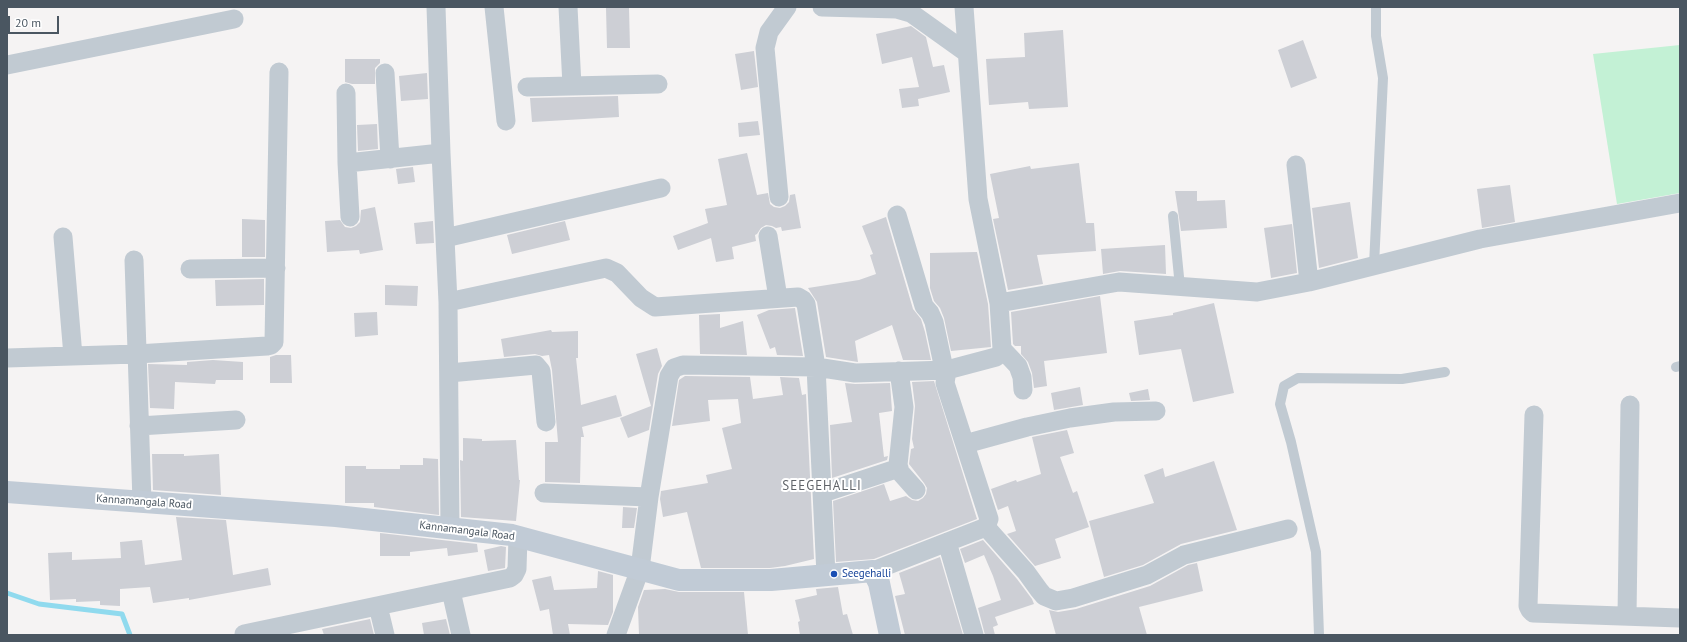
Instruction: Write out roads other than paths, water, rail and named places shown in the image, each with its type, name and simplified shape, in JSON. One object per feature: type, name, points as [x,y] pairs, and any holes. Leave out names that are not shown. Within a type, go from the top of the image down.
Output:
[{"type":"main road","name":"Kannamangala Road","points":[[7,492],[336,516],[450,528],[518,537],[679,580],[771,580],[873,571]]},
{"type":"main road","points":[[873,571],[879,583],[890,635]]},
{"type":"street","points":[[436,7],[440,154],[448,302],[450,528]]},
{"type":"street","points":[[494,7],[506,121]]},
{"type":"street","points":[[568,7],[572,86]]},
{"type":"street","points":[[779,197],[765,48],[769,32],[788,7]]},
{"type":"street","points":[[822,7],[897,9],[911,13],[967,53]]},
{"type":"street","points":[[616,635],[640,569],[649,497],[669,376],[674,368],[683,365],[816,366],[855,372],[945,370],[1000,354],[1002,349],[999,303],[978,199],[964,7]]},
{"type":"street","points":[[7,65],[234,19]]},
{"type":"street","points":[[7,358],[137,354],[271,346],[274,342],[279,72]]},
{"type":"street","points":[[385,73],[390,159]]},
{"type":"street","points":[[527,87],[658,84]]},
{"type":"street","points":[[346,93],[347,163],[350,217]]},
{"type":"street","points":[[347,163],[440,154]]},
{"type":"street","points":[[1296,165],[1309,282]]},
{"type":"street","points":[[445,238],[661,188]]},
{"type":"street","points":[[999,303],[1119,282],[1257,292],[1309,282],[1480,238],[1680,203]]},
{"type":"street","points":[[897,215],[924,306],[930,313],[934,322],[945,370],[945,383],[989,519],[986,527],[1026,572],[1044,596],[1056,601],[1073,598],[1147,575],[1184,555],[1288,529]]},
{"type":"street","points":[[768,236],[778,298]]},
{"type":"street","points":[[63,237],[73,356]]},
{"type":"street","points":[[134,260],[142,502]]},
{"type":"street","points":[[190,269],[276,268]]},
{"type":"street","points":[[448,302],[606,268],[617,273],[641,298],[655,307],[798,297],[806,304],[816,366],[826,574]]},
{"type":"street","points":[[1002,349],[1018,366],[1022,376],[1023,390]]},
{"type":"street","points":[[449,373],[536,365],[541,370],[546,422]]},
{"type":"street","points":[[899,371],[904,407],[898,455],[899,468],[900,472],[916,490]]},
{"type":"street","points":[[1627,616],[1630,405]]},
{"type":"street","points":[[965,444],[1027,427],[1070,418],[1114,412],[1156,411]]},
{"type":"street","points":[[1534,416],[1528,606],[1530,610],[1533,613],[1680,618]]},
{"type":"street","points":[[139,426],[236,420]]},
{"type":"street","points":[[823,493],[899,468]]},
{"type":"street","points":[[544,493],[649,497]]},
{"type":"street","name":"Kannamangala Road","points":[[873,571],[986,527]]},
{"type":"street","points":[[244,634],[510,578],[517,570],[518,537]]},
{"type":"street","points":[[947,542],[974,635]]},
{"type":"street","points":[[451,590],[461,635]]},
{"type":"street","points":[[378,606],[385,635]]},
{"type":"lane","points":[[1374,265],[1383,78],[1376,36],[1376,7]]},
{"type":"lane","points":[[1173,216],[1180,287]]},
{"type":"lane","points":[[1319,635],[1316,552],[1291,442],[1280,404],[1284,386],[1298,378],[1402,379],[1444,372]]},
{"type":"waterway","points":[[7,593],[39,604],[122,614],[130,635]]},
{"type":"place","name":"Seegehalli","points":[[834,574]]},
{"type":"district","name":"SEEGEHALLI","points":[[822,486]]}]
